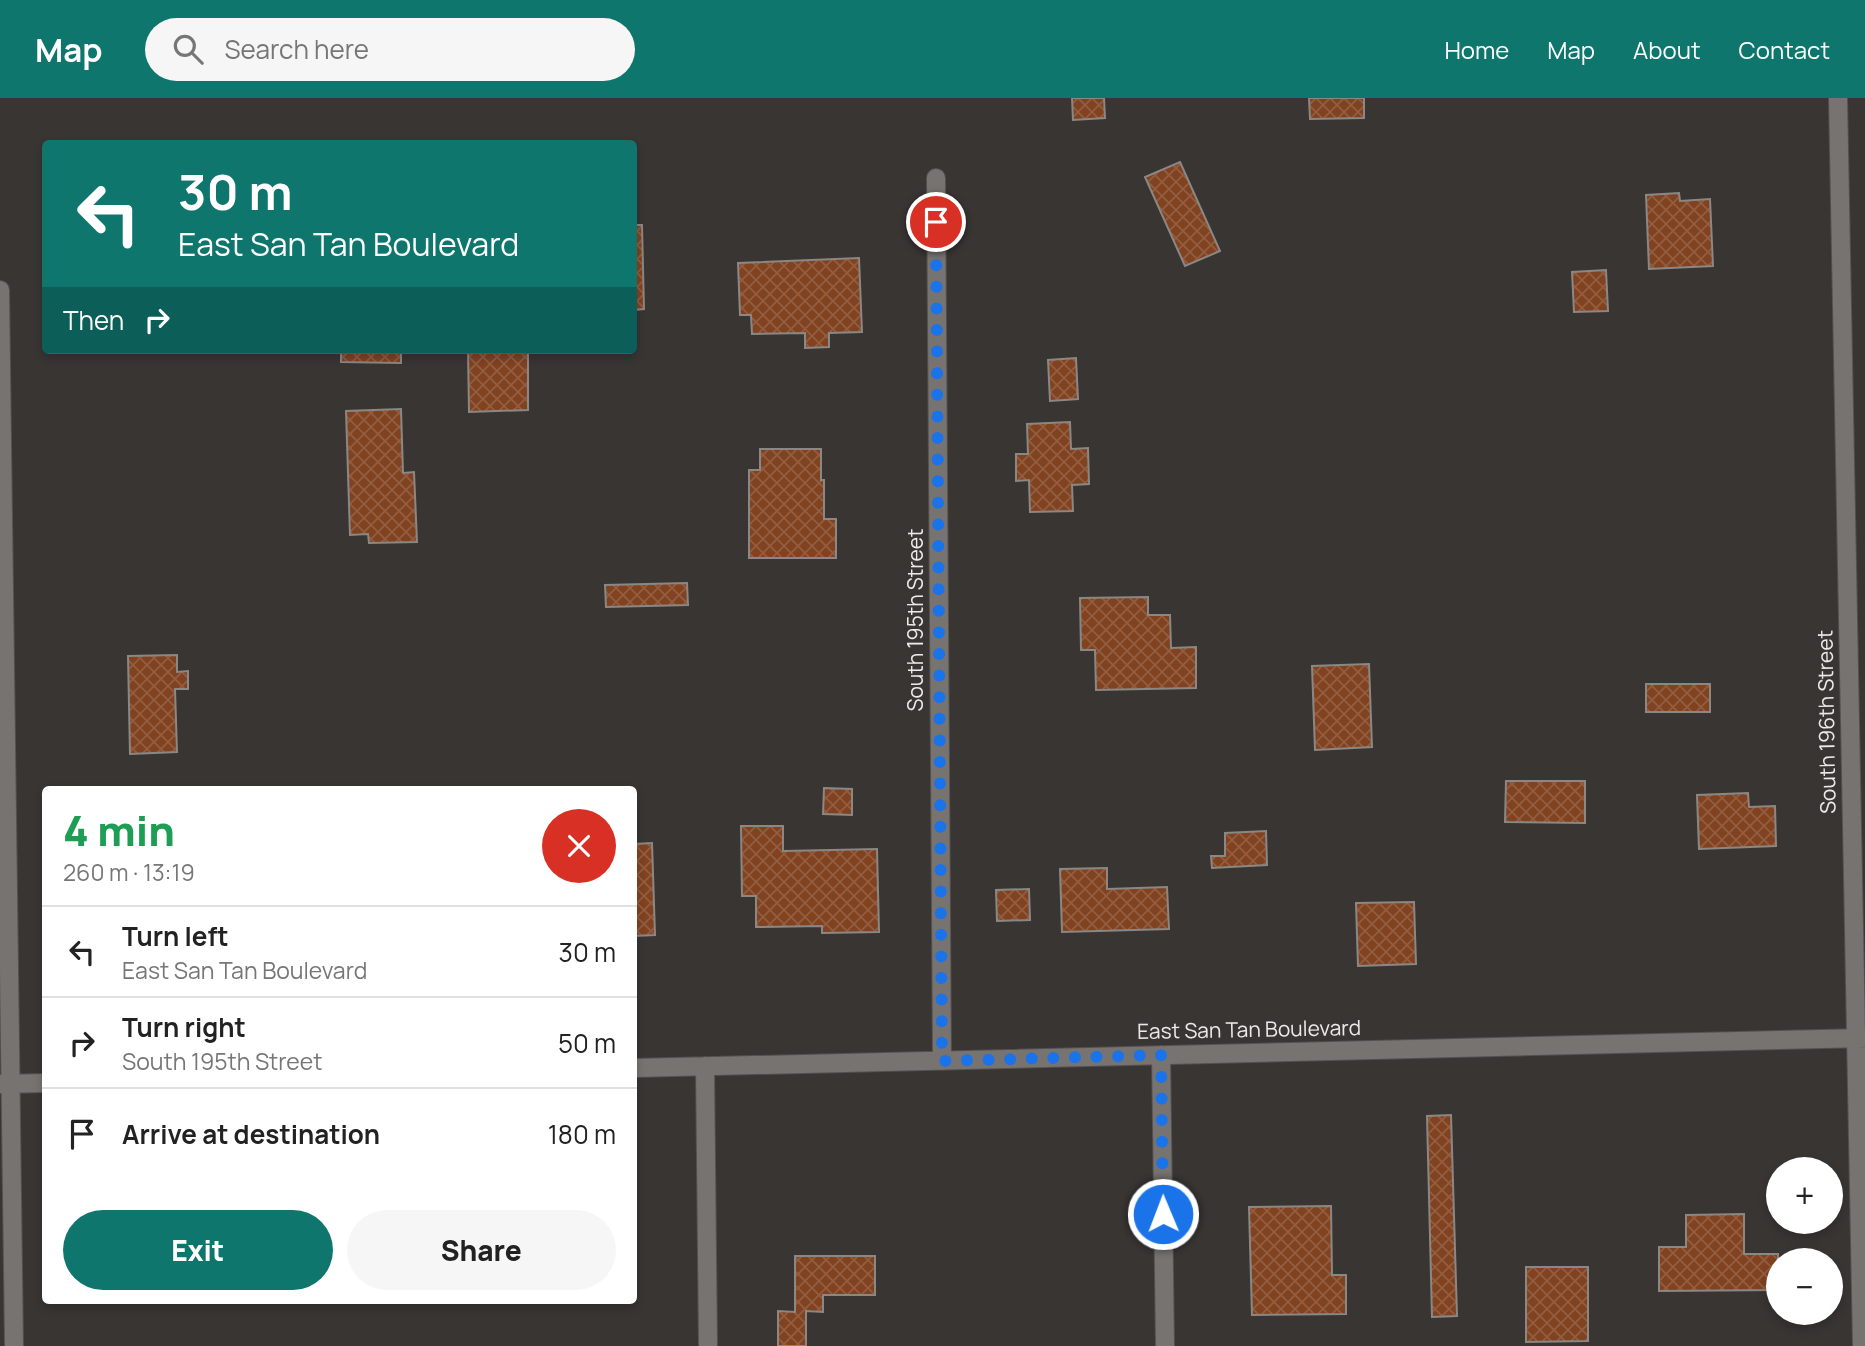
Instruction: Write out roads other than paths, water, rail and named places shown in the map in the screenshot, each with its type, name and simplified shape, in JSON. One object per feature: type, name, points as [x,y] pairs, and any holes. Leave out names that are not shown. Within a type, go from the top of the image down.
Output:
[{"type":"street","name":"South 196th Street","points":[[1838,98],[1861,1038],[1863,1346]]},
{"type":"street","name":"South 195th Street","points":[[936,178],[942,1061]]},
{"type":"street","points":[[0,290],[5,1084],[14,1346]]},
{"type":"street","name":"East San Tan Boulevard","points":[[637,1068],[1861,1038]]},
{"type":"street","points":[[1161,1055],[1165,1346]]},
{"type":"street","points":[[705,1066],[708,1346]]},
{"type":"street","points":[[5,1084],[42,1083]]}]
